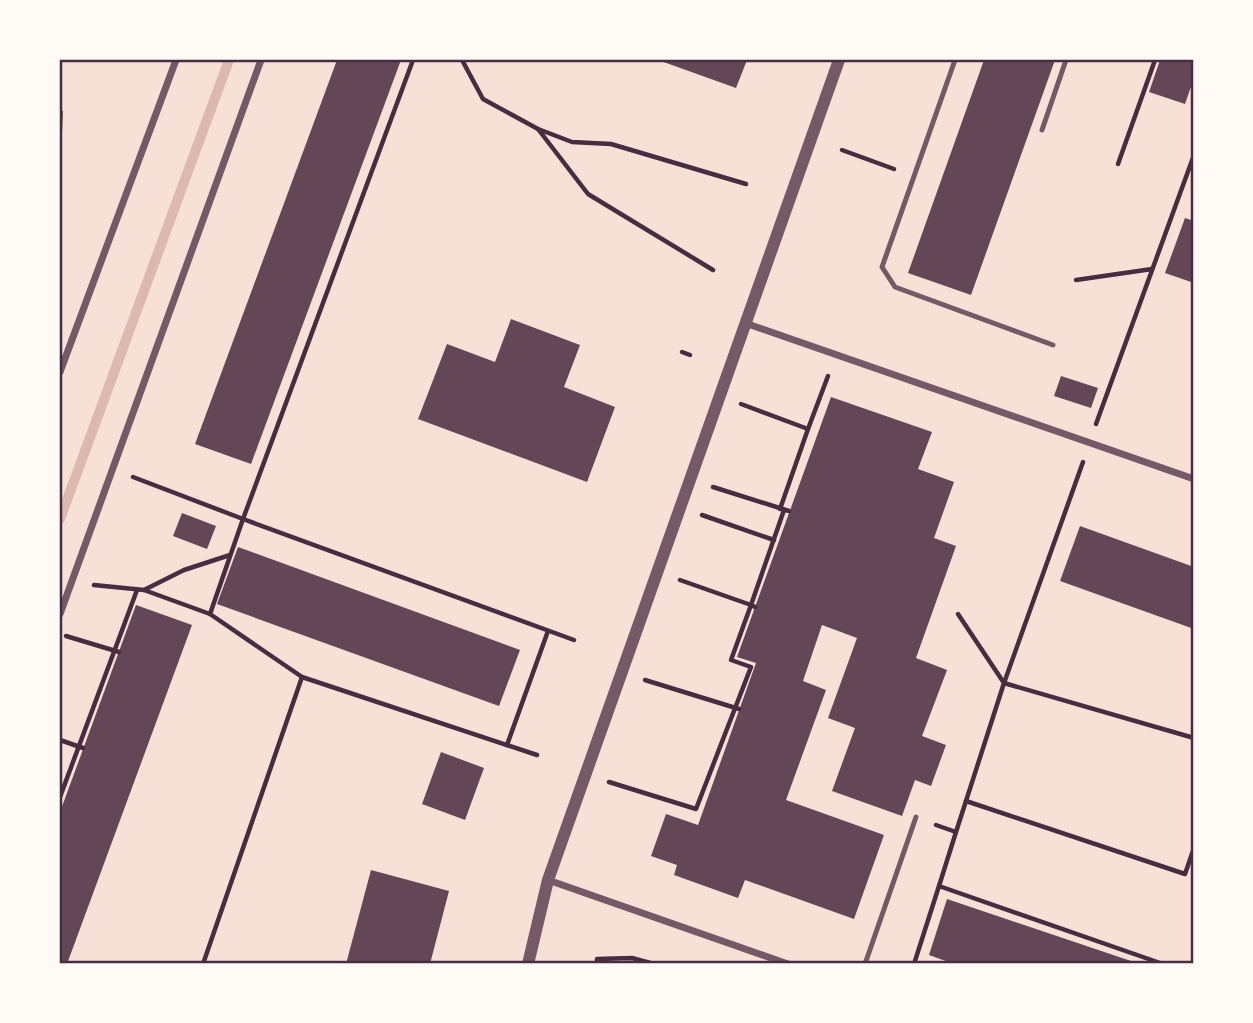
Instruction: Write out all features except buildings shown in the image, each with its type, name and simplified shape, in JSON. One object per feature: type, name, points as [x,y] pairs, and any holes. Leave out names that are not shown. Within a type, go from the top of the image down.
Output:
[{"type":"street","points":[[60,372],[176,60]]},
{"type":"street","points":[[60,614],[261,60]]},
{"type":"street","points":[[528,964],[548,880],[839,60]]},
{"type":"street","points":[[745,323],[1194,479]]},
{"type":"street","points":[[548,880],[788,964]]},
{"type":"lane","points":[[955,60],[882,267],[895,287],[1053,345]]},
{"type":"lane","points":[[1042,130],[1066,60]]},
{"type":"lane","points":[[865,964],[916,817]]},
{"type":"path","points":[[210,614],[413,60]]},
{"type":"path","points":[[462,60],[483,99],[538,129],[572,142],[611,144],[746,184]]},
{"type":"path","points":[[1118,164],[1155,60]]},
{"type":"path","points":[[538,129],[587,194],[713,270]]},
{"type":"path","points":[[842,150],[914,176]]},
{"type":"path","points":[[914,964],[1004,683],[1194,155]]},
{"type":"path","points":[[1076,280],[1152,269]]},
{"type":"path","points":[[682,352],[690,355]]},
{"type":"path","points":[[696,808],[737,709],[751,667],[731,660],[753,606],[808,429],[827,381]]},
{"type":"path","points":[[741,404],[808,429]]},
{"type":"path","points":[[112,470],[574,640]]},
{"type":"path","points":[[709,485],[785,510]]},
{"type":"path","points":[[698,513],[774,540]]},
{"type":"path","points":[[144,590],[184,570],[230,555]]},
{"type":"path","points":[[674,577],[753,606]]},
{"type":"path","points":[[71,583],[144,590],[210,614],[302,677],[537,755]]},
{"type":"path","points":[[60,797],[138,590]]},
{"type":"path","points":[[958,614],[1004,683],[1194,738]]},
{"type":"path","points":[[507,745],[548,631]]},
{"type":"path","points":[[74,638],[117,651]]},
{"type":"path","points":[[203,964],[302,677]]},
{"type":"path","points":[[638,677],[737,709]]},
{"type":"path","points":[[60,740],[81,747]]},
{"type":"path","points":[[602,779],[703,810]]},
{"type":"path","points":[[966,801],[1185,874],[1194,848]]},
{"type":"path","points":[[916,817],[956,832]]},
{"type":"path","points":[[939,886],[1163,964]]},
{"type":"path","points":[[597,964],[597,959],[632,958],[654,964]]},
{"type":"waterway","points":[[60,519],[229,60]]}]
